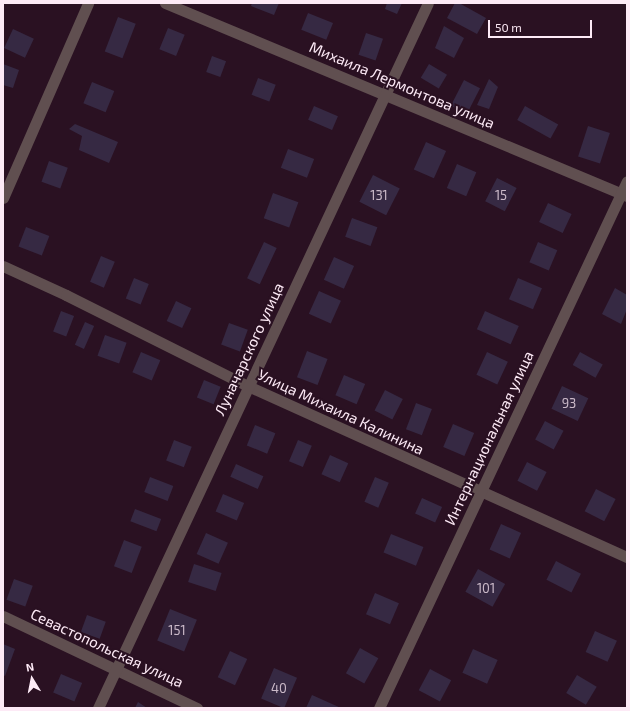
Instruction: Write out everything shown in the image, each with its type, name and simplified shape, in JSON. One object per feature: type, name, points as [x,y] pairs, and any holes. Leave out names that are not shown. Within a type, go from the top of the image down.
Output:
[{"type":"street","points":[[3,198],[88,3]]},
{"type":"street","name":"Михаила Лермонтова улица","points":[[165,3],[386,94],[624,195]]},
{"type":"street","name":"Луначарского улица","points":[[98,708],[428,3]]},
{"type":"street","name":"Интернациональная улица","points":[[379,708],[480,492],[624,195],[627,181]]},
{"type":"street","name":"Улица Михаила Калинина","points":[[3,266],[66,294],[248,386],[480,492],[627,557]]},
{"type":"street","name":"Севастопольская улица","points":[[3,616],[197,708]]},
{"type":"building","points":[[252,3],[279,3],[274,15],[251,6]]},
{"type":"building","points":[[387,3],[402,3],[397,14],[385,9]]},
{"type":"building","points":[[455,3],[459,3],[486,18],[477,34],[447,18]]},
{"type":"building","points":[[308,13],[333,23],[326,40],[301,30]]},
{"type":"building","points":[[118,17],[136,24],[122,58],[105,52]]},
{"type":"building","points":[[444,26],[464,38],[454,58],[435,48]]},
{"type":"building","points":[[168,28],[185,35],[176,56],[159,49]]},
{"type":"building","points":[[13,29],[34,39],[25,58],[4,48]]},
{"type":"building","points":[[366,33],[383,39],[376,61],[359,55]]},
{"type":"building","points":[[212,56],[226,61],[220,77],[206,72]]},
{"type":"building","points":[[3,64],[19,70],[13,88],[3,85]]},
{"type":"building","points":[[429,64],[447,75],[439,89],[421,78]]},
{"type":"building","points":[[258,78],[276,85],[269,102],[252,95]]},
{"type":"building","points":[[489,79],[498,87],[489,109],[477,105]]},
{"type":"building","points":[[464,80],[480,88],[467,114],[451,106]]},
{"type":"building","points":[[92,82],[114,91],[106,112],[83,103]]},
{"type":"building","points":[[314,106],[338,116],[332,130],[308,120]]},
{"type":"building","points":[[525,106],[558,124],[550,138],[517,120]]},
{"type":"building","points":[[75,124],[118,142],[109,163],[79,150],[82,136],[69,129]]},
{"type":"building","points":[[588,126],[610,133],[600,164],[578,156]]},
{"type":"building","points":[[426,142],[446,151],[434,178],[414,169]]},
{"type":"building","points":[[288,149],[314,159],[307,178],[281,168]]},
{"type":"building","points":[[49,161],[68,168],[60,189],[41,182]]},
{"type":"building","points":[[457,164],[476,172],[466,196],[447,188]]},
{"type":"building","points":[[373,175],[400,189],[386,215],[359,202]]},
{"type":"building","points":[[497,178],[517,188],[505,211],[485,201]]},
{"type":"building","points":[[273,193],[298,202],[289,228],[264,218]]},
{"type":"building","points":[[548,203],[572,214],[563,233],[539,222]]},
{"type":"building","points":[[352,218],[377,227],[371,246],[345,237]]},
{"type":"building","points":[[26,227],[49,236],[42,256],[18,247]]},
{"type":"building","points":[[264,242],[277,248],[260,284],[247,278]]},
{"type":"building","points":[[538,242],[557,250],[549,270],[529,262]]},
{"type":"building","points":[[101,256],[115,262],[104,288],[90,282]]},
{"type":"building","points":[[334,257],[354,266],[344,289],[324,280]]},
{"type":"building","points":[[134,278],[149,284],[141,304],[126,298]]},
{"type":"building","points":[[518,278],[542,288],[533,309],[509,299]]},
{"type":"building","points":[[615,288],[627,295],[627,309],[621,324],[602,314]]},
{"type":"building","points":[[319,291],[341,301],[331,324],[309,314]]},
{"type":"building","points":[[176,301],[191,308],[182,328],[167,321]]},
{"type":"building","points":[[61,311],[74,316],[66,337],[53,332]]},
{"type":"building","points":[[485,311],[519,326],[511,344],[477,329]]},
{"type":"building","points":[[85,322],[94,326],[84,349],[75,345]]},
{"type":"building","points":[[229,323],[248,330],[240,351],[221,345]]},
{"type":"building","points":[[105,335],[127,343],[119,364],[97,356]]},
{"type":"building","points":[[307,351],[328,359],[318,385],[297,377]]},
{"type":"building","points":[[141,352],[160,360],[152,380],[132,372]]},
{"type":"building","points":[[487,352],[508,362],[497,384],[476,375]]},
{"type":"building","points":[[580,352],[603,365],[595,378],[573,365]]},
{"type":"building","points":[[344,375],[365,384],[357,404],[335,395]]},
{"type":"building","points":[[204,380],[221,387],[214,404],[197,398]]},
{"type":"building","points":[[562,386],[588,398],[578,421],[551,409]]},
{"type":"building","points":[[385,390],[403,399],[392,420],[375,410]]},
{"type":"building","points":[[416,403],[432,409],[422,435],[406,429]]},
{"type":"building","points":[[545,421],[564,431],[554,449],[535,440]]},
{"type":"building","points":[[453,424],[474,433],[464,456],[443,447]]},
{"type":"building","points":[[255,425],[275,433],[267,454],[247,445]]},
{"type":"building","points":[[174,440],[192,447],[184,467],[166,461]]},
{"type":"building","points":[[298,440],[312,446],[303,467],[289,461]]},
{"type":"building","points":[[330,455],[348,463],[340,482],[321,474]]},
{"type":"building","points":[[527,462],[547,472],[537,491],[517,481]]},
{"type":"building","points":[[236,464],[263,476],[258,489],[230,477]]},
{"type":"building","points":[[150,477],[173,486],[168,501],[144,492]]},
{"type":"building","points":[[375,477],[389,483],[378,508],[364,502]]},
{"type":"building","points":[[596,489],[616,499],[604,521],[585,511]]},
{"type":"building","points":[[223,494],[244,503],[237,520],[216,511]]},
{"type":"building","points":[[422,498],[442,507],[435,522],[415,514]]},
{"type":"building","points":[[135,509],[161,519],[156,531],[130,521]]},
{"type":"building","points":[[501,524],[521,533],[510,559],[490,550]]},
{"type":"building","points":[[206,533],[228,543],[219,564],[197,554]]},
{"type":"building","points":[[391,534],[423,547],[416,566],[384,553]]},
{"type":"building","points":[[124,540],[142,547],[132,573],[114,566]]},
{"type":"building","points":[[556,561],[581,574],[571,592],[546,580]]},
{"type":"building","points":[[194,564],[222,573],[216,591],[188,582]]},
{"type":"building","points":[[478,569],[505,584],[493,607],[465,592]]},
{"type":"building","points":[[14,579],[33,586],[25,607],[6,600]]},
{"type":"building","points":[[375,593],[399,603],[390,624],[366,614]]},
{"type":"building","points":[[170,609],[197,620],[184,651],[157,641]]},
{"type":"building","points":[[87,615],[106,622],[100,639],[81,632]]},
{"type":"building","points":[[595,631],[617,641],[608,662],[586,652]]},
{"type":"building","points":[[3,644],[15,649],[5,676],[3,675]]},
{"type":"building","points":[[360,648],[378,658],[364,684],[346,673]]},
{"type":"building","points":[[473,649],[498,660],[487,684],[462,673]]},
{"type":"building","points":[[230,651],[247,659],[235,685],[218,677]]},
{"type":"building","points":[[274,668],[297,678],[284,708],[261,698]]},
{"type":"building","points":[[430,669],[451,680],[440,701],[419,690]]},
{"type":"building","points":[[61,674],[82,683],[74,701],[53,692]]},
{"type":"building","points":[[577,675],[597,687],[586,705],[566,693]]},
{"type":"building","points":[[312,695],[341,708],[306,708]]},
{"type":"building","points":[[138,702],[147,708],[135,708]]}]
